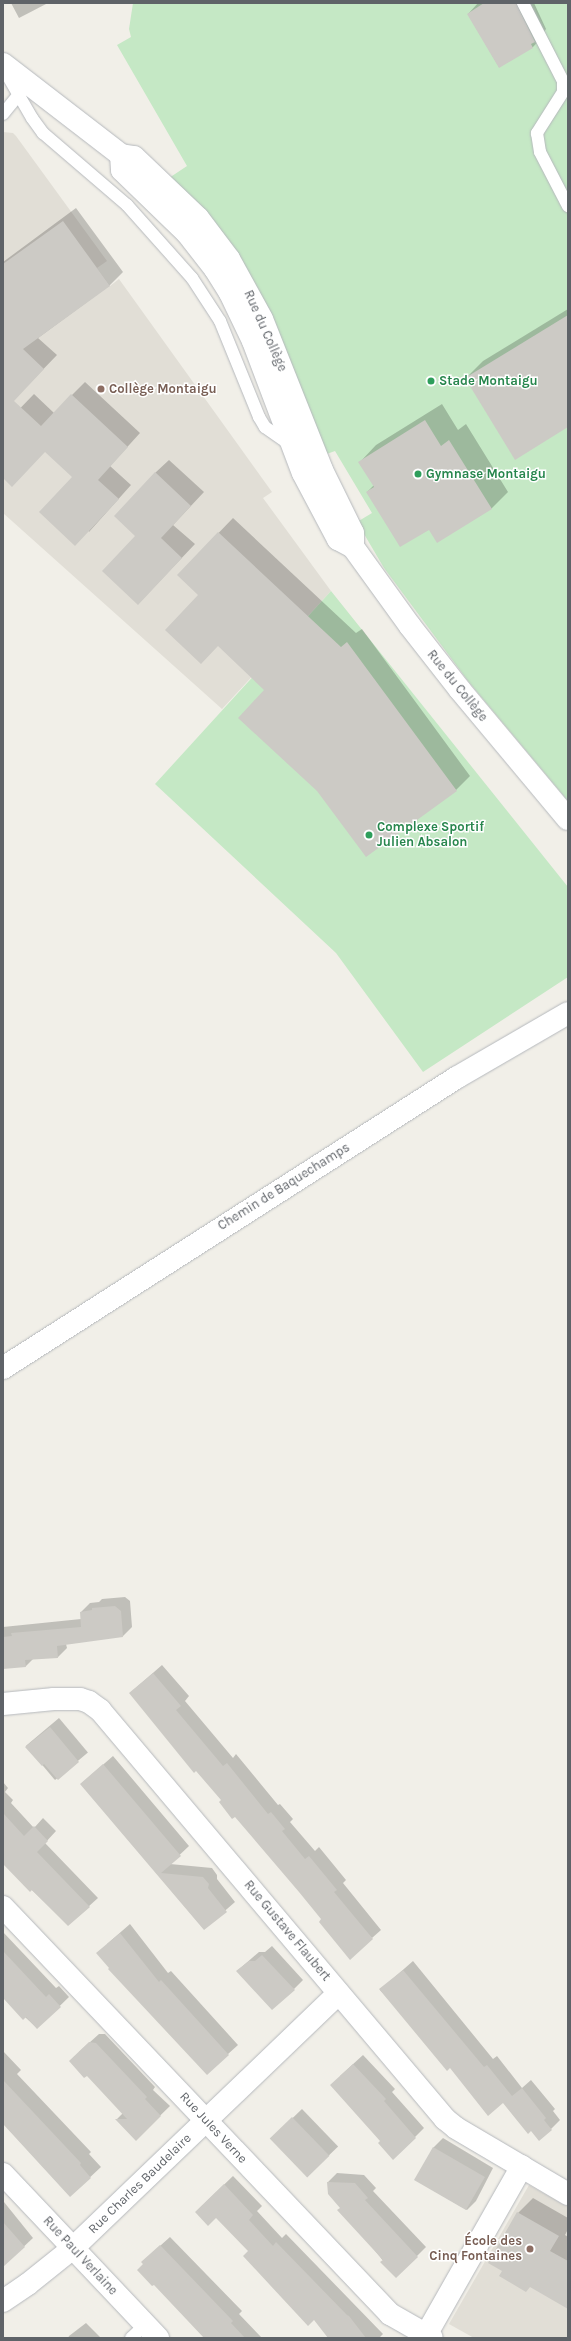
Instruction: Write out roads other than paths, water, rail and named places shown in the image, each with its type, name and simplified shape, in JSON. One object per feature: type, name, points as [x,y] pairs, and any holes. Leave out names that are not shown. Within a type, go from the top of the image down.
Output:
[{"type":"street","name":"Rue du Collège","points":[[3,64],[23,89],[121,155],[134,157],[198,218],[229,259],[262,319],[322,470],[353,533],[353,547]]},
{"type":"street","name":"Rue du Collège","points":[[121,155],[122,170],[187,233],[215,269],[230,293],[253,341],[306,478],[338,539],[353,547],[410,626],[460,690],[568,819]]},
{"type":"street","name":"Chemin de Baquechamps","points":[[3,1368],[442,1087],[568,1013]]},
{"type":"street","name":"Rue Gustave Flaubert","points":[[3,1704],[54,1699],[80,1699],[89,1702],[100,1710],[445,2119],[456,2128],[568,2194]]},
{"type":"street","name":"Rue Jules Verne","points":[[3,1907],[390,2314],[429,2336]]},
{"type":"street","name":"Rue Charles Baudelaire","points":[[3,2300],[28,2284],[73,2248],[339,1993]]},
{"type":"street","points":[[429,2336],[522,2166]]},
{"type":"street","name":"Rue Paul Verlaine","points":[[3,2174],[73,2248],[145,2334]]},
{"type":"lane","points":[[522,3],[563,81],[563,92],[537,133],[540,152],[568,206]]},
{"type":"lane","points":[[3,68],[23,89],[44,133],[127,205],[192,278],[220,320],[259,417],[265,427],[285,441],[292,442]]},
{"type":"lane","points":[[3,114],[23,89]]},
{"type":"place","name":"Stade Montaigu","points":[[431,381]]},
{"type":"place","name":"Collège Montaigu","points":[[101,389]]},
{"type":"place","name":"Gymnase Montaigu","points":[[418,474]]},
{"type":"place","name":"Complexe Sportif Julien Absalon","points":[[369,835]]},
{"type":"place","name":"École des Cinq Fontaines","points":[[530,2249]]}]
